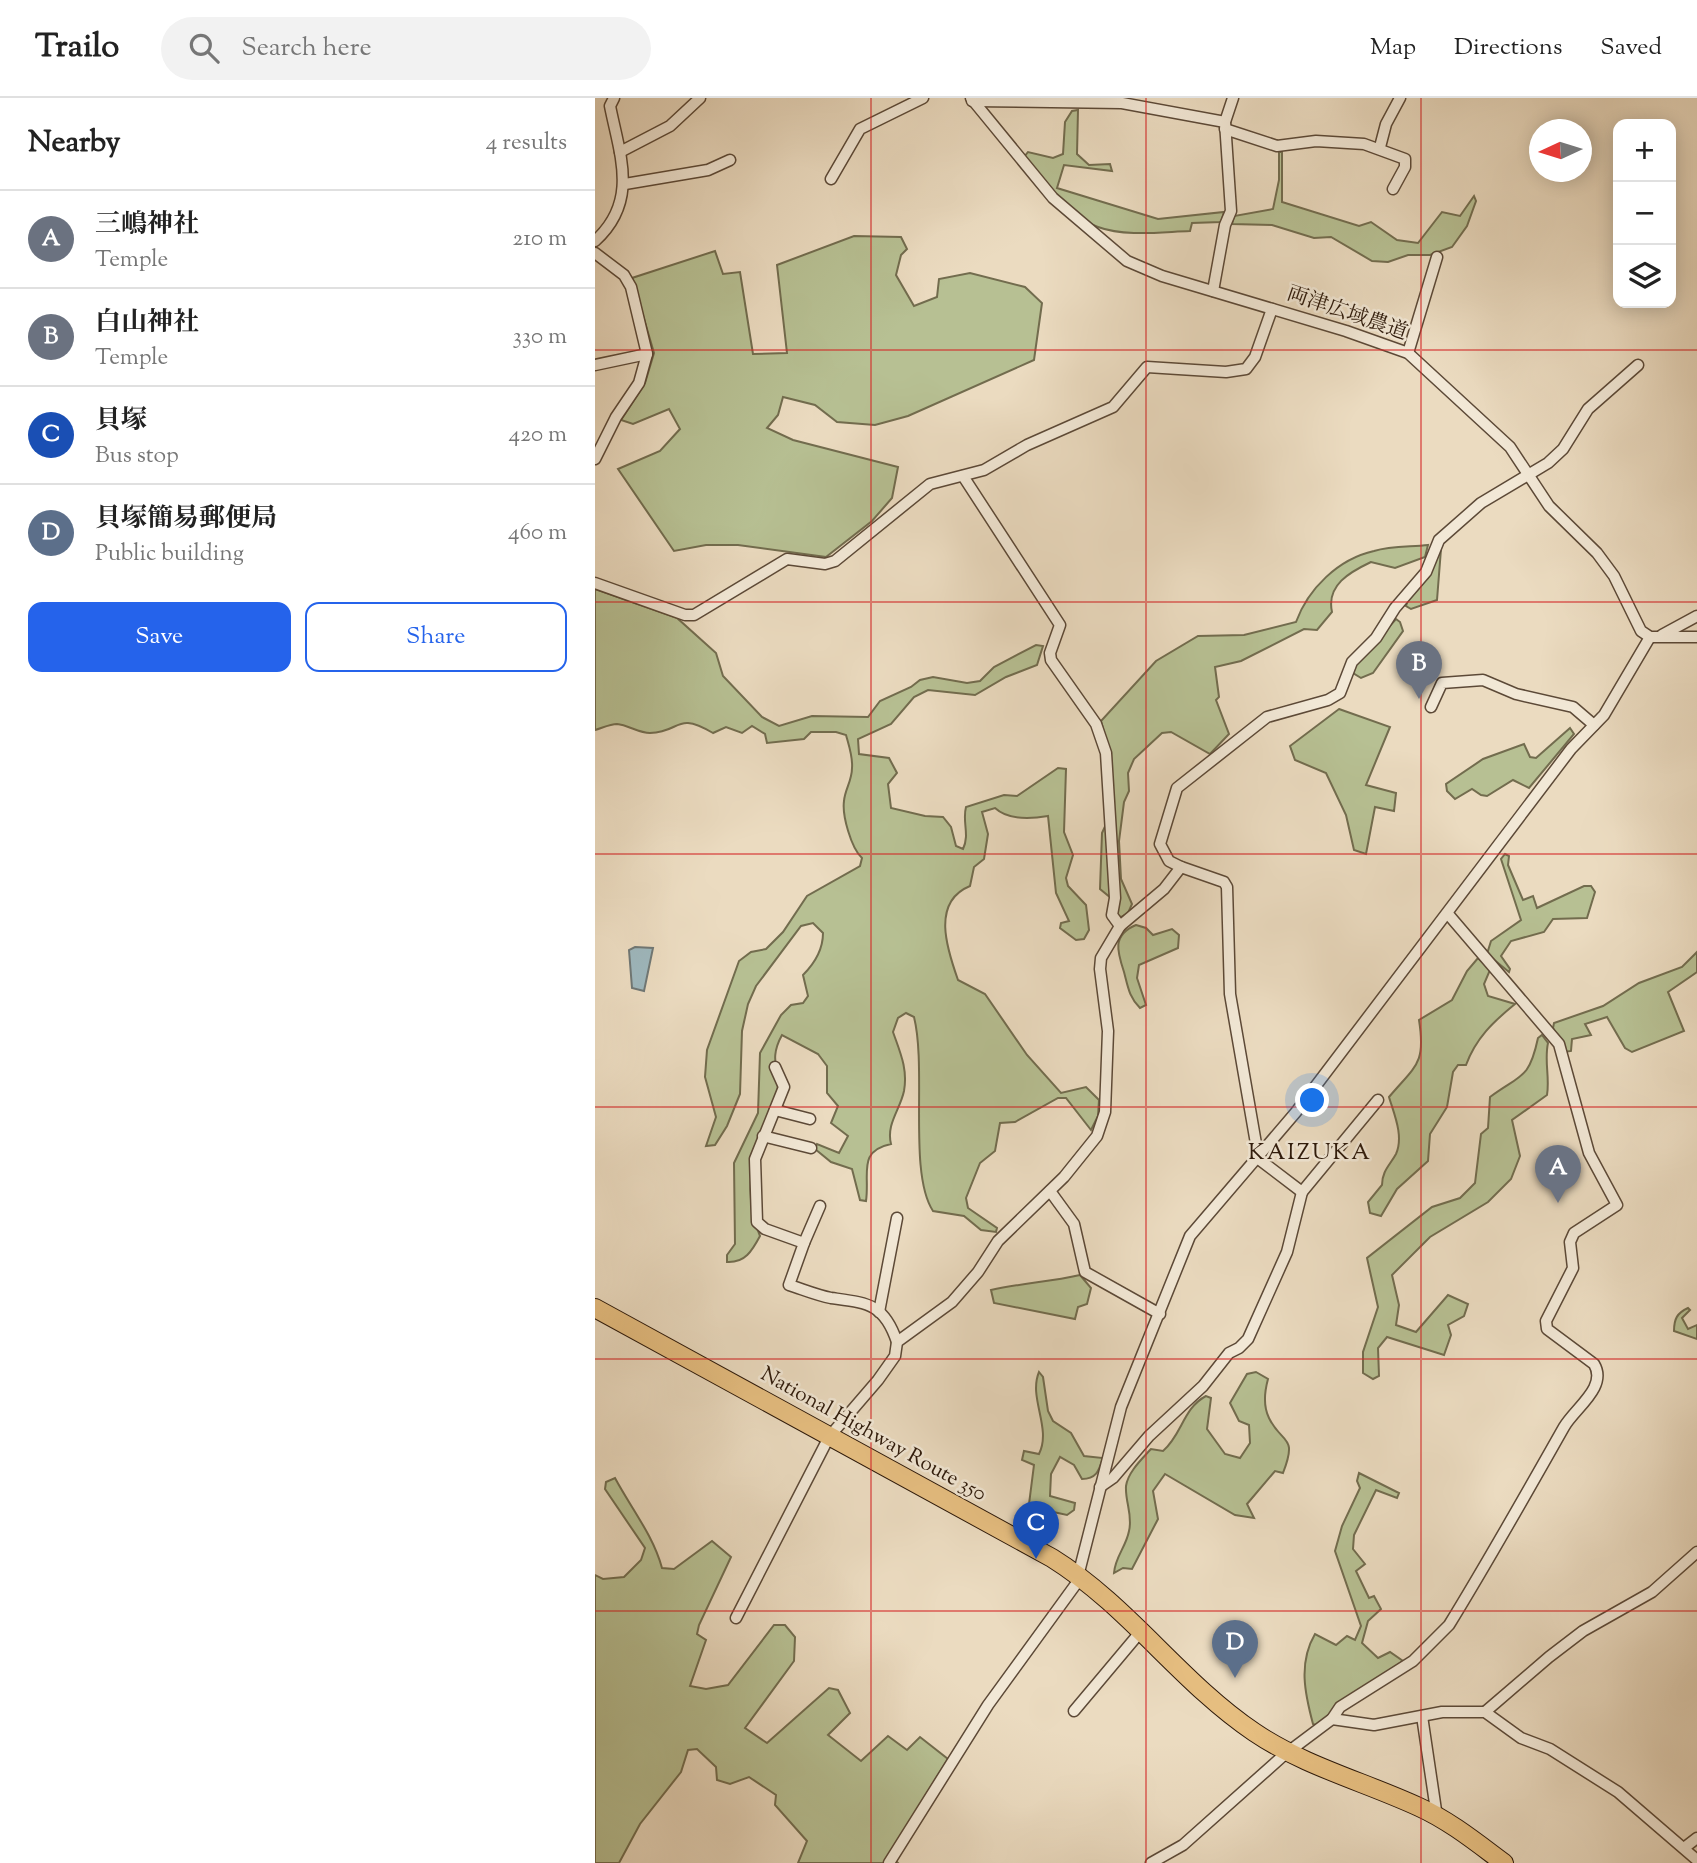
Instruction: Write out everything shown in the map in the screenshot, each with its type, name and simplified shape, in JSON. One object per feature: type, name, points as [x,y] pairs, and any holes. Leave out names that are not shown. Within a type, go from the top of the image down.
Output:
[{"type":"highway","name":"National Highway Route 350","points":[[595,1308],[1036,1549],[1079,1576],[1142,1630],[1218,1704],[1256,1734],[1289,1753],[1437,1816],[1504,1863]]},
{"type":"street","points":[[595,241],[609,224],[625,184],[610,106],[614,98]]},
{"type":"street","points":[[620,152],[670,126],[700,98]]},
{"type":"street","points":[[831,179],[860,129],[923,98]]},
{"type":"street","points":[[1213,290],[1225,225],[1231,211],[1225,126],[1233,98]]},
{"type":"street","points":[[1380,148],[1386,124],[1400,98]]},
{"type":"street","points":[[971,99],[1122,103],[1225,126],[1277,146],[1316,141],[1380,148],[1405,159],[1405,167],[1393,188]]},
{"type":"street","name":"両津広域農道","points":[[971,99],[1053,198],[1127,261],[1162,276],[1408,353],[1510,447],[1527,477],[1549,506],[1597,553],[1623,591],[1641,631],[1655,637]]},
{"type":"street","points":[[625,184],[708,170],[730,160]]},
{"type":"street","points":[[595,253],[624,275],[631,287],[647,354],[639,383],[615,417],[595,459]]},
{"type":"street","points":[[1408,353],[1437,257]]},
{"type":"street","points":[[595,583],[694,615],[787,559],[825,564],[835,561],[930,484],[984,470],[1027,445],[1113,407],[1147,367],[1226,372],[1246,369],[1255,357],[1272,309]]},
{"type":"street","points":[[595,365],[647,354]]},
{"type":"street","points":[[1302,1192],[1257,1156],[1230,994],[1227,887],[1224,882],[1169,862],[1160,844],[1177,788],[1267,717],[1328,700],[1339,692],[1352,662],[1376,638],[1395,608],[1426,572],[1439,540],[1481,503],[1527,477],[1563,449],[1588,409],[1638,365]]},
{"type":"street","points":[[963,477],[1060,625],[1050,653],[1051,660],[1096,724],[1102,738],[1107,753],[1111,819],[1115,898],[1112,915],[1120,926]]},
{"type":"street","points":[[889,1863],[988,1705],[1065,1602],[1079,1576],[1121,1407],[1190,1236],[1302,1104],[1571,749],[1618,695],[1655,637],[1697,616]]},
{"type":"street","points":[[1655,637],[1697,637]]},
{"type":"street","points":[[1431,707],[1442,684],[1483,680],[1516,694],[1573,707],[1594,725]]},
{"type":"street","points":[[897,1342],[952,1302],[978,1272],[998,1241],[1050,1191],[1097,1136],[1105,1112],[1108,1031],[1101,958],[1120,926],[1164,889],[1181,867]]},
{"type":"street","points":[[1151,1863],[1183,1845],[1332,1719],[1340,1707],[1413,1661],[1450,1625],[1568,1420],[1598,1383],[1599,1377],[1594,1364],[1547,1329],[1546,1321],[1573,1268],[1570,1242],[1574,1233],[1617,1205],[1589,1153],[1559,1044],[1448,914]]},
{"type":"street","points":[[775,1067],[784,1087],[755,1159],[757,1222],[765,1229],[804,1243]]},
{"type":"street","points":[[1100,1487],[1113,1478],[1149,1436],[1203,1386],[1229,1353],[1248,1339],[1287,1252],[1302,1192],[1378,1100]]},
{"type":"street","points":[[775,1110],[810,1119]]},
{"type":"street","points":[[763,1136],[811,1148]]},
{"type":"street","points":[[1050,1191],[1074,1224],[1085,1272],[1160,1314]]},
{"type":"street","points":[[736,1618],[829,1437],[879,1380],[895,1356],[897,1342],[880,1312],[869,1303],[830,1298],[789,1285],[820,1206]]},
{"type":"street","points":[[880,1312],[897,1218]]},
{"type":"street","points":[[1485,1712],[1583,1631],[1651,1592],[1697,1552]]},
{"type":"street","points":[[1074,1711],[1142,1630]]},
{"type":"street","points":[[1332,1719],[1374,1725],[1461,1710],[1485,1712],[1521,1738],[1550,1749],[1618,1792],[1697,1860]]},
{"type":"street","points":[[1422,1716],[1437,1816]]},
{"type":"street","points":[[1684,1848],[1697,1838]]},
{"type":"green space","points":[[1078,110],[1077,154],[1089,165],[1110,164],[1112,171],[1064,165],[1057,188],[1158,219],[1224,212],[1221,222],[1192,223],[1190,231],[1131,233],[1098,227],[1076,215],[1057,198],[1024,157],[1028,152],[1053,158],[1063,154],[1065,122],[1072,111]]},
{"type":"green space","points":[[1279,152],[1282,152],[1282,202],[1359,226],[1371,222],[1397,240],[1418,243],[1442,212],[1460,216],[1474,196],[1476,201],[1467,226],[1452,247],[1430,255],[1408,255],[1388,262],[1372,261],[1331,237],[1314,238],[1272,225],[1232,224],[1234,216],[1273,209],[1279,180]]},
{"type":"green space","points":[[854,236],[901,237],[907,249],[901,255],[896,275],[914,306],[937,297],[939,279],[970,273],[1025,287],[1042,303],[1034,360],[908,416],[875,425],[837,422],[815,405],[783,397],[778,415],[767,428],[793,440],[898,467],[892,498],[872,521],[826,557],[738,545],[706,545],[674,551],[618,469],[660,451],[680,429],[669,409],[633,424],[621,420],[645,383],[654,353],[632,278],[715,251],[723,274],[740,272],[753,354],[787,353],[777,265]]},
{"type":"green space","points":[[1428,545],[1425,557],[1395,568],[1371,562],[1348,575],[1336,587],[1331,603],[1332,612],[1317,630],[1304,629],[1241,661],[1215,667],[1219,697],[1216,700],[1229,734],[1210,754],[1171,732],[1162,733],[1134,759],[1128,773],[1129,791],[1124,802],[1119,841],[1121,879],[1132,904],[1128,913],[1121,917],[1116,915],[1117,903],[1100,889],[1102,833],[1113,809],[1110,755],[1101,721],[1156,661],[1198,636],[1244,635],[1296,622],[1316,587],[1348,561],[1381,549]]},
{"type":"green space","points":[[1441,549],[1437,600],[1411,609],[1406,606],[1411,590],[1428,578]]},
{"type":"green space","points":[[595,589],[677,618],[716,653],[723,676],[762,717],[779,726],[812,716],[868,717],[880,701],[920,680],[933,677],[967,683],[980,681],[994,667],[1036,645],[1043,646],[1037,665],[1006,677],[975,695],[928,690],[914,697],[891,724],[858,739],[859,754],[889,758],[897,773],[888,784],[891,808],[943,817],[951,827],[956,846],[963,849],[966,838],[966,807],[1004,795],[1017,796],[1058,768],[1066,769],[1064,832],[1073,855],[1066,878],[1068,886],[1086,905],[1089,930],[1084,939],[1076,940],[1060,928],[1061,923],[1069,921],[1056,893],[1048,816],[1013,817],[995,808],[982,812],[988,834],[984,859],[974,867],[970,886],[958,893],[950,903],[946,915],[947,941],[958,980],[985,994],[1027,1055],[1061,1093],[1086,1087],[1099,1100],[1098,1116],[1091,1130],[1066,1098],[1058,1098],[1015,1122],[1000,1123],[995,1151],[980,1163],[966,1198],[968,1208],[997,1228],[996,1232],[981,1230],[964,1216],[933,1211],[926,1194],[919,1147],[918,1039],[914,1017],[906,1013],[898,1018],[893,1032],[904,1068],[904,1091],[890,1130],[891,1144],[880,1147],[869,1158],[866,1201],[860,1200],[852,1169],[831,1162],[815,1149],[817,1144],[839,1153],[848,1136],[831,1123],[838,1106],[827,1093],[827,1066],[818,1054],[782,1035],[775,1059],[777,1094],[761,1134],[751,1178],[752,1206],[760,1236],[743,1258],[727,1262],[727,1255],[735,1244],[734,1163],[758,1113],[760,1053],[781,1015],[791,1005],[803,1003],[808,996],[803,975],[817,956],[823,939],[823,933],[813,923],[801,926],[756,986],[748,1004],[742,1031],[740,1094],[727,1126],[715,1145],[706,1146],[716,1117],[705,1077],[707,1050],[739,961],[751,952],[766,949],[783,932],[807,896],[860,866],[862,858],[851,839],[844,807],[852,773],[851,756],[846,735],[836,732],[811,732],[804,739],[767,743],[765,734],[752,726],[742,733],[726,727],[713,733],[685,723],[650,733],[617,724],[595,730]]},
{"type":"green space","points":[[1396,619],[1403,631],[1373,673],[1361,678],[1353,673],[1355,665]]},
{"type":"green space","points":[[1339,709],[1390,727],[1366,785],[1396,793],[1394,811],[1375,807],[1366,854],[1354,850],[1346,815],[1326,773],[1295,760],[1290,746]]},
{"type":"green space","points":[[1570,728],[1574,734],[1529,788],[1513,780],[1487,796],[1472,789],[1455,799],[1447,791],[1446,784],[1483,759],[1524,744],[1530,757],[1536,758]]},
{"type":"green space","points":[[1505,854],[1509,856],[1508,865],[1523,900],[1533,896],[1537,908],[1584,886],[1591,886],[1595,892],[1587,918],[1553,919],[1544,932],[1511,941],[1501,956],[1510,969],[1509,972],[1487,954],[1491,941],[1521,920],[1501,859]]},
{"type":"green space","points":[[1136,925],[1146,928],[1153,935],[1172,929],[1179,935],[1178,948],[1139,965],[1137,978],[1146,1005],[1140,1008],[1129,992],[1118,951],[1123,934]]},
{"type":"green space","points":[[1697,952],[1697,972],[1668,992],[1684,1031],[1632,1052],[1625,1048],[1607,1017],[1585,1024],[1591,1035],[1572,1039],[1571,1051],[1565,1052],[1553,1028],[1554,1023],[1603,1006],[1639,983],[1682,967]]},
{"type":"green space","points":[[1478,958],[1490,970],[1484,984],[1488,996],[1515,1004],[1486,1031],[1466,1065],[1458,1065],[1453,1072],[1447,1107],[1430,1134],[1428,1161],[1397,1189],[1381,1216],[1370,1213],[1368,1202],[1382,1185],[1385,1172],[1398,1147],[1397,1125],[1389,1097],[1417,1063],[1421,1046],[1419,1020],[1452,1000],[1467,971]]},
{"type":"green space","points":[[1542,1035],[1548,1043],[1547,1095],[1512,1120],[1520,1156],[1511,1179],[1488,1202],[1430,1237],[1392,1275],[1399,1305],[1396,1325],[1416,1332],[1448,1295],[1468,1304],[1464,1316],[1448,1325],[1451,1335],[1444,1355],[1387,1337],[1378,1348],[1379,1376],[1373,1379],[1363,1373],[1363,1352],[1378,1307],[1367,1258],[1432,1207],[1460,1198],[1475,1183],[1481,1134],[1488,1128],[1490,1097],[1522,1075],[1531,1062],[1538,1038]]},
{"type":"green space","points":[[1080,1275],[1091,1288],[1087,1304],[1078,1307],[1075,1319],[994,1303],[991,1290]]},
{"type":"green space","points":[[1688,1308],[1690,1310],[1682,1318],[1688,1329],[1697,1325],[1697,1339],[1674,1331],[1677,1317]]},
{"type":"green space","points":[[1039,1372],[1043,1377],[1048,1411],[1053,1421],[1071,1433],[1084,1456],[1103,1458],[1094,1476],[1082,1479],[1074,1465],[1060,1457],[1051,1474],[1050,1496],[1075,1503],[1074,1510],[1067,1515],[1044,1510],[1038,1526],[1033,1528],[1030,1535],[1019,1529],[1028,1512],[1034,1465],[1022,1460],[1024,1451],[1039,1454],[1042,1444],[1042,1423],[1036,1392]]},
{"type":"green space","points":[[1256,1372],[1268,1379],[1265,1398],[1267,1413],[1274,1427],[1287,1441],[1289,1452],[1283,1473],[1275,1471],[1247,1504],[1254,1518],[1235,1515],[1165,1474],[1153,1491],[1158,1519],[1132,1569],[1123,1568],[1114,1573],[1129,1531],[1126,1486],[1132,1471],[1151,1449],[1163,1451],[1169,1445],[1192,1407],[1206,1396],[1211,1398],[1207,1429],[1225,1454],[1240,1458],[1250,1443],[1249,1425],[1239,1421],[1230,1403],[1247,1374]]},
{"type":"green space","points":[[1359,1473],[1399,1493],[1397,1498],[1376,1490],[1354,1535],[1353,1549],[1365,1564],[1356,1571],[1369,1598],[1374,1596],[1381,1609],[1368,1621],[1362,1643],[1378,1658],[1390,1652],[1403,1661],[1359,1691],[1318,1726],[1313,1724],[1306,1690],[1305,1667],[1310,1645],[1315,1634],[1336,1645],[1347,1636],[1355,1640],[1361,1626],[1335,1551],[1342,1526],[1360,1488],[1357,1481]]},
{"type":"green space","points":[[615,1478],[647,1533],[662,1568],[674,1569],[712,1541],[731,1557],[699,1625],[697,1634],[706,1640],[690,1686],[706,1689],[728,1685],[774,1625],[785,1625],[795,1637],[794,1661],[745,1728],[767,1743],[829,1688],[838,1690],[850,1713],[828,1735],[861,1761],[888,1736],[907,1750],[920,1737],[948,1759],[889,1855],[898,1863],[798,1863],[807,1841],[775,1805],[776,1795],[749,1777],[730,1784],[717,1780],[716,1767],[697,1749],[688,1750],[681,1772],[640,1824],[619,1863],[595,1863],[595,1575],[603,1579],[624,1577],[641,1560],[645,1548],[605,1489],[606,1482]]},
{"type":"water","points":[[635,947],[653,948],[644,991],[632,988],[629,950]]},
{"type":"place","name":"白山神社","points":[[1419,699]]},
{"type":"place","name":"三嶋神社","points":[[1558,1203]]},
{"type":"place","name":"貝塚","points":[[1036,1559]]},
{"type":"place","name":"貝塚簡易郵便局","points":[[1235,1678]]},
{"type":"district","name":"KAIZUKA","points":[[1310,1153]]}]
